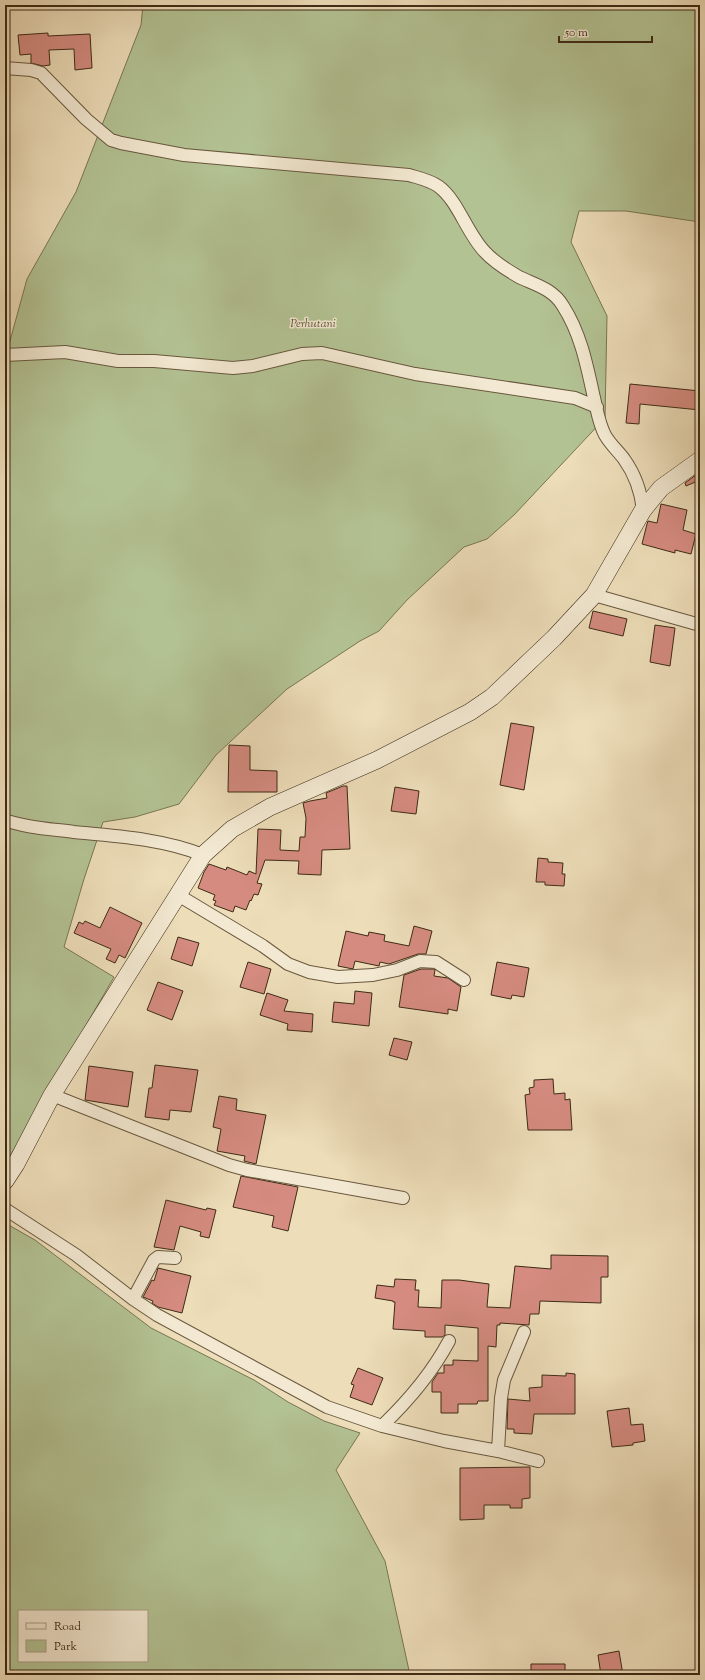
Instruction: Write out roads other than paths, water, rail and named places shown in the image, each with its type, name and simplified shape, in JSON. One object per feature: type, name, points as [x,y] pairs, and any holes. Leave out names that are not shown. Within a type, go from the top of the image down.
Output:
[{"type":"street","points":[[5,68],[31,70],[41,73],[86,119],[111,140],[121,143],[184,155],[410,175],[425,179],[439,186],[453,203],[474,239],[484,252],[497,263],[548,290],[563,306],[576,330],[586,360],[605,436],[624,460],[637,484],[643,510]]},
{"type":"street","points":[[5,355],[65,352],[118,361],[154,361],[233,368],[254,366],[302,354],[322,354],[415,374],[574,398],[597,407]]},
{"type":"street","points":[[5,1181],[16,1164],[52,1096],[203,854],[232,829],[270,807],[377,760],[470,712],[492,697],[554,638],[594,595],[643,510],[661,488],[700,460]]},
{"type":"street","points":[[594,595],[700,625]]},
{"type":"street","points":[[5,820],[12,823],[51,829],[138,839],[183,847],[203,854]]},
{"type":"street","points":[[178,895],[262,946],[288,964],[309,972],[338,977],[372,975],[397,970],[420,961],[436,962],[464,980]]},
{"type":"street","points":[[52,1096],[229,1165],[247,1170],[403,1198]]},
{"type":"street","points":[[5,1209],[76,1255],[133,1299],[157,1315],[327,1407],[382,1426],[444,1441],[498,1451],[538,1462]]},
{"type":"street","points":[[133,1299],[154,1260],[158,1257],[175,1258]]},
{"type":"street","points":[[498,1451],[501,1398],[504,1380],[524,1332]]},
{"type":"street","points":[[382,1426],[402,1406],[423,1381],[440,1359],[449,1341]]},
{"type":"park label","name":"Perhutani","points":[[313,323]]}]
